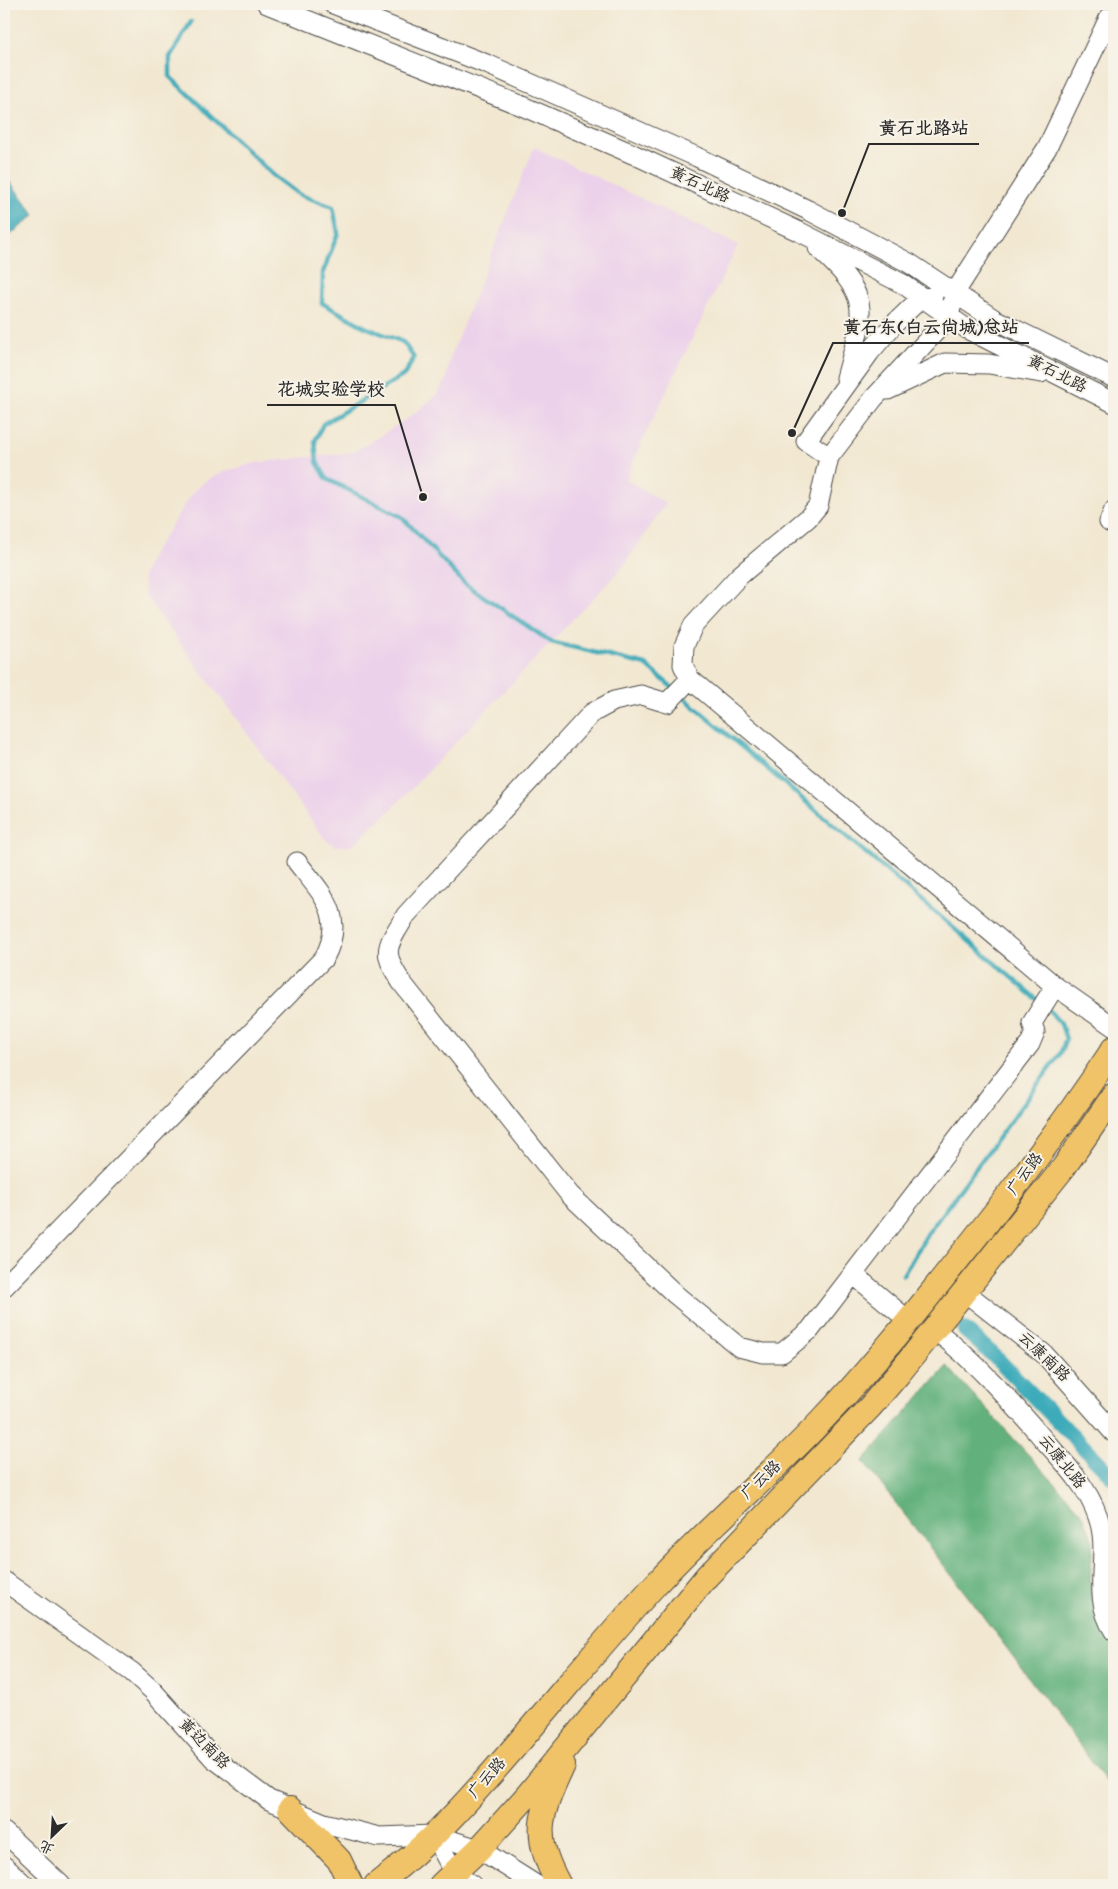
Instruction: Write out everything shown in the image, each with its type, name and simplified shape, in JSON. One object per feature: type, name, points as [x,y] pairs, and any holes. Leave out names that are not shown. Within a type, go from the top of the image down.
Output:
[{"type":"main road","name":"广云路","points":[[376,1885],[434,1836],[485,1782],[667,1572],[823,1420],[909,1321],[1027,1171],[1114,1048]]},
{"type":"main road","name":"广云路","points":[[456,1881],[479,1849],[577,1734],[707,1576],[870,1407],[935,1330],[1064,1167],[1114,1095]]},
{"type":"main road","points":[[547,1709],[577,1734],[546,1802],[540,1829],[542,1846],[549,1867],[559,1885]]},
{"type":"main road","points":[[290,1809],[339,1860],[351,1885]]},
{"type":"street","name":"黄石北路","points":[[267,4],[635,155],[800,232],[903,284],[967,329],[1114,403]]},
{"type":"street","name":"黄石北路","points":[[333,4],[489,65],[696,157],[886,250],[994,319],[1114,378]]},
{"type":"street","points":[[1109,18],[1047,148],[954,294],[949,317],[874,398],[829,456],[818,506],[808,518],[739,576],[693,626],[684,646],[683,665],[690,679],[1055,986],[1114,1027]]},
{"type":"street","points":[[800,232],[843,272],[854,286],[860,305],[860,324],[843,390]]},
{"type":"street","points":[[829,456],[806,440],[887,331],[921,298],[954,294]]},
{"type":"street","points":[[874,398],[929,369],[945,363],[989,364],[1060,376]]},
{"type":"street","points":[[690,679],[667,703],[641,695],[614,701],[592,713],[406,915],[388,944],[389,963],[570,1195],[676,1295],[739,1347],[763,1353],[782,1353],[810,1330],[1030,1044],[1035,1032],[1032,1023],[1055,986]]},
{"type":"street","points":[[4,1287],[324,958],[331,945],[334,932],[332,914],[328,902],[297,862]]},
{"type":"street","points":[[853,1274],[909,1321]]},
{"type":"street","name":"云康南路","points":[[965,1292],[1044,1354],[1114,1433]]},
{"type":"street","name":"云康北路","points":[[935,1330],[988,1376],[1080,1482],[1099,1518],[1102,1534],[1100,1589],[1103,1609],[1114,1631]]},
{"type":"street","name":"黄边南路","points":[[4,1582],[132,1672],[153,1691],[213,1758],[268,1800],[324,1823],[379,1837],[434,1836],[479,1849],[536,1885]]},
{"type":"street","points":[[4,1832],[60,1885]]},
{"type":"street","points":[[434,1836],[456,1881]]},
{"type":"street","points":[[4,1866],[25,1885]]},
{"type":"shaded area","points":[[534,147],[738,245],[635,456],[626,480],[666,503],[623,567],[391,810],[351,846],[335,846],[325,839],[145,595],[143,575],[150,558],[194,491],[207,480],[223,472],[255,463],[354,452],[410,417],[437,395],[446,380],[450,358]]},
{"type":"green space","points":[[947,1366],[1082,1513],[1093,1541],[1090,1584],[1096,1615],[1114,1645],[1114,1797],[1108,1784],[973,1603],[863,1461]]},
{"type":"water","points":[[4,174],[35,215],[4,240]]},
{"type":"waterway","points":[[191,22],[170,57],[170,77],[273,175],[298,194],[333,207],[338,233],[323,272],[322,303],[365,327],[403,342],[414,358],[404,375],[323,424],[315,441],[317,462],[327,479],[402,517],[465,584],[551,642],[646,665],[674,689]]},
{"type":"waterway","points":[[681,695],[1040,1002]]},
{"type":"waterway","points":[[903,1275],[928,1233],[1060,1054],[1066,1039],[1061,1024],[1046,1007]]},
{"type":"waterway","points":[[965,1330],[992,1354],[1114,1478]]},
{"type":"place","name":"黄石北路站","points":[[842,213]]},
{"type":"place","name":"黄石东(白云尚城)总站","points":[[792,433]]},
{"type":"place","name":"花城实验学校","points":[[423,497]]}]
